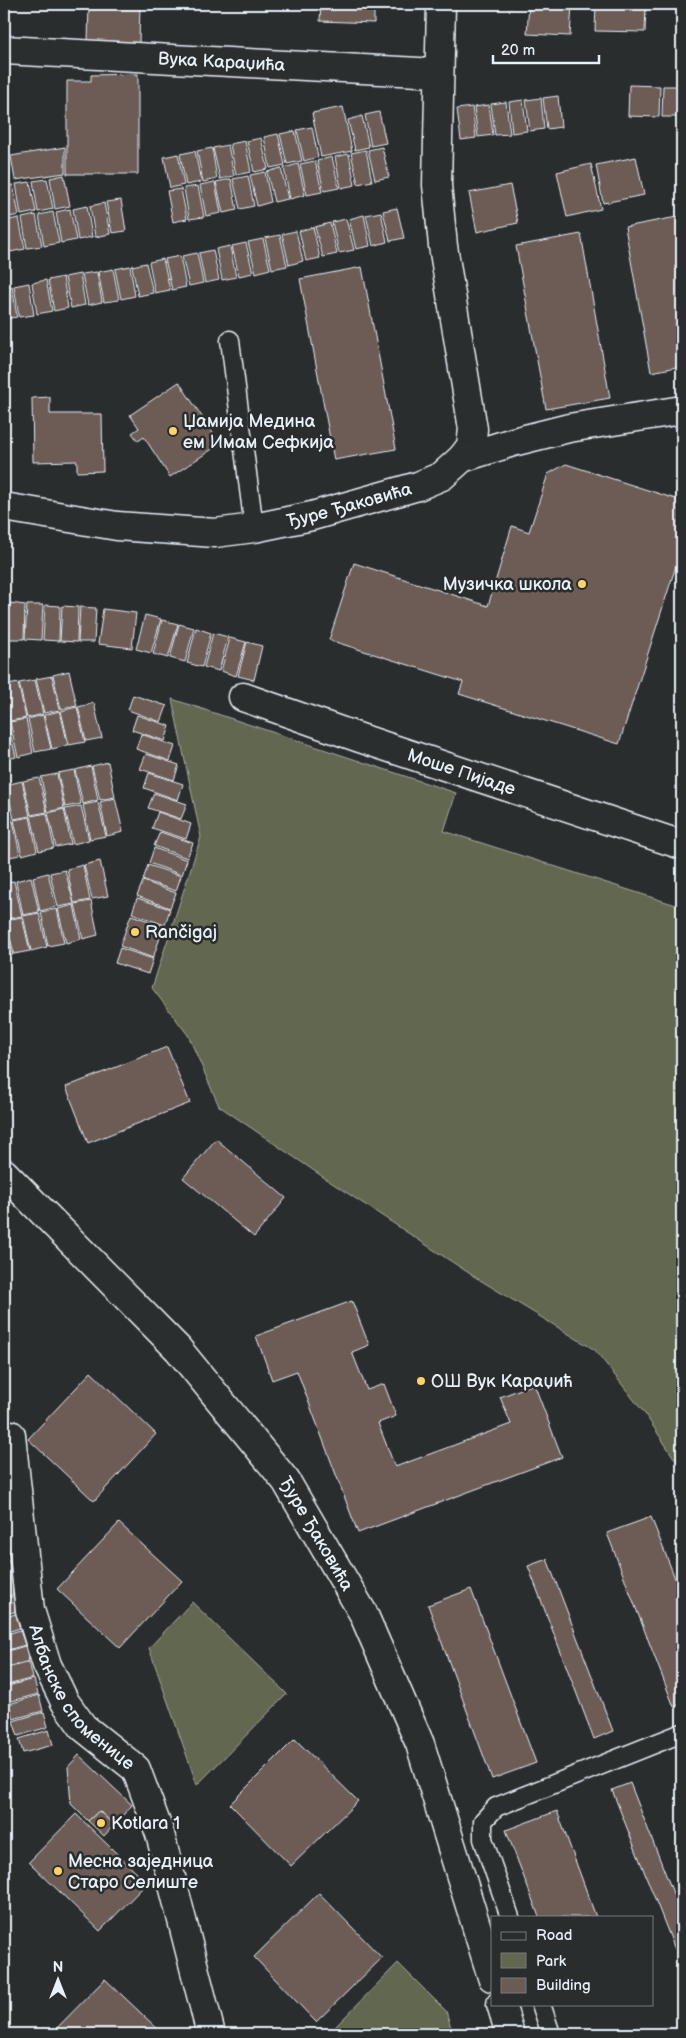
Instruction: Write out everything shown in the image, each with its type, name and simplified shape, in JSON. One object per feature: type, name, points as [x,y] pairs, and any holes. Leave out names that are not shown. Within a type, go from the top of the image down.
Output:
[{"type":"street","points":[[441,4],[437,185],[443,246],[473,430],[471,446],[462,458]]},
{"type":"street","name":"Вука Караџића","points":[[4,50],[438,73]]},
{"type":"street","name":"Ђуре Ђаковића","points":[[4,506],[118,526],[215,533],[254,528],[312,516],[418,486],[442,476],[462,458],[569,428],[682,410]]},
{"type":"street","name":"Моше Пијаде","points":[[243,697],[682,845]]},
{"type":"street","name":"Ђуре Ђаковића","points":[[4,1173],[178,1349],[286,1481],[363,1612],[420,1744],[491,1974]]},
{"type":"street","name":"Албанске споменице","points":[[11,1435],[30,1610],[47,1665],[65,1702],[83,1727],[136,1769],[160,1834],[211,2034]]},
{"type":"street","points":[[502,2006],[510,2034]]},
{"type":"lane","points":[[230,340],[254,528]]},
{"type":"lane","points":[[510,1916],[482,1839],[482,1821],[496,1807],[682,1734]]},
{"type":"lane","points":[[542,2006],[551,2034]]},
{"type":"green space","points":[[172,699],[456,793],[444,831],[682,907],[682,1470],[645,1414],[595,1350],[475,1277],[219,1106],[188,1035],[152,988],[201,837]]},
{"type":"green space","points":[[192,1602],[287,1694],[197,1785],[149,1648]]},
{"type":"green space","points":[[398,1963],[446,2011],[453,2034],[342,2034],[335,2027]]},
{"type":"building","points":[[4,4],[51,4],[51,7]]},
{"type":"building","points":[[89,4],[140,4],[139,43],[88,42]]},
{"type":"building","points":[[321,4],[374,4],[374,23],[320,21]]},
{"type":"building","points":[[470,4],[513,4],[513,7]]},
{"type":"building","points":[[529,4],[572,4],[570,36],[527,34]]},
{"type":"building","points":[[596,4],[646,4],[645,32],[595,31]]},
{"type":"building","points":[[138,74],[138,174],[67,174],[67,81],[91,81],[91,75]]},
{"type":"building","points":[[629,85],[660,86],[659,117],[628,116]]},
{"type":"building","points":[[663,86],[678,86],[677,117],[662,117]]},
{"type":"building","points":[[680,86],[682,86],[682,117],[680,117]]},
{"type":"building","points":[[558,96],[561,127],[547,129],[543,98]]},
{"type":"building","points":[[541,98],[544,129],[530,131],[526,100]]},
{"type":"building","points":[[523,100],[527,131],[512,133],[509,102]]},
{"type":"building","points":[[506,102],[510,134],[495,135],[491,104]]},
{"type":"building","points":[[489,105],[493,135],[478,137],[474,107]]},
{"type":"building","points":[[343,107],[352,151],[321,157],[312,113]]},
{"type":"building","points":[[472,107],[476,138],[461,140],[457,109]]},
{"type":"building","points":[[379,112],[386,143],[371,146],[365,115]]},
{"type":"building","points":[[362,116],[369,147],[355,150],[348,120]]},
{"type":"building","points":[[312,127],[318,157],[304,161],[297,130]]},
{"type":"building","points":[[295,131],[302,161],[287,164],[280,134]]},
{"type":"building","points":[[278,134],[285,165],[270,168],[264,137]]},
{"type":"building","points":[[261,138],[268,169],[254,172],[247,141]]},
{"type":"building","points":[[245,141],[251,172],[236,175],[230,144]]},
{"type":"building","points":[[228,145],[234,176],[220,179],[213,148]]},
{"type":"building","points":[[65,147],[65,173],[15,180],[11,156]]},
{"type":"building","points":[[382,147],[389,177],[375,180],[368,150]]},
{"type":"building","points":[[212,148],[217,179],[203,182],[197,151]]},
{"type":"building","points":[[366,150],[372,181],[358,184],[351,153]]},
{"type":"building","points":[[195,151],[201,182],[186,185],[180,154]]},
{"type":"building","points":[[178,154],[184,185],[170,188],[164,157]]},
{"type":"building","points":[[349,154],[355,185],[341,188],[335,157]]},
{"type":"building","points":[[332,157],[339,188],[324,191],[317,161]]},
{"type":"building","points":[[636,157],[644,195],[603,203],[596,165]]},
{"type":"building","points":[[315,161],[322,192],[307,195],[300,164]]},
{"type":"building","points":[[298,164],[305,195],[290,199],[284,168]]},
{"type":"building","points":[[591,164],[601,209],[567,217],[557,172]]},
{"type":"building","points":[[281,168],[288,199],[274,202],[267,172]]},
{"type":"building","points":[[265,172],[271,202],[257,206],[250,175]]},
{"type":"building","points":[[64,175],[70,206],[55,209],[50,178]]},
{"type":"building","points":[[248,176],[254,206],[240,209],[233,179]]},
{"type":"building","points":[[47,179],[53,209],[38,212],[33,181]]},
{"type":"building","points":[[231,179],[237,210],[223,213],[216,182]]},
{"type":"building","points":[[30,182],[36,212],[21,215],[16,184]]},
{"type":"building","points":[[215,182],[221,213],[206,216],[200,185]]},
{"type":"building","points":[[13,185],[19,215],[4,218],[4,186]]},
{"type":"building","points":[[510,185],[518,223],[477,232],[469,193]]},
{"type":"building","points":[[198,186],[204,217],[189,219],[184,188]]},
{"type":"building","points":[[181,189],[187,219],[173,222],[167,191]]},
{"type":"building","points":[[121,200],[126,231],[112,233],[106,202]]},
{"type":"building","points":[[104,203],[110,234],[95,237],[90,206]]},
{"type":"building","points":[[87,206],[92,237],[78,240],[73,209]]},
{"type":"building","points":[[397,208],[404,238],[390,241],[383,211]]},
{"type":"building","points":[[70,209],[76,240],[61,243],[56,212]]},
{"type":"building","points":[[53,212],[59,243],[44,246],[39,215]]},
{"type":"building","points":[[381,212],[387,242],[373,246],[366,215]]},
{"type":"building","points":[[36,215],[42,246],[27,248],[22,218]]},
{"type":"building","points":[[364,215],[370,246],[356,249],[349,219]]},
{"type":"building","points":[[682,216],[682,366],[651,372],[625,227]]},
{"type":"building","points":[[19,218],[25,249],[10,252],[4,221]]},
{"type":"building","points":[[346,219],[354,250],[339,253],[332,222]]},
{"type":"building","points":[[330,223],[337,254],[323,257],[315,227]]},
{"type":"building","points":[[313,227],[320,258],[306,261],[299,231]]},
{"type":"building","points":[[4,231],[8,252],[4,253]]},
{"type":"building","points":[[296,231],[303,261],[289,265],[282,234]]},
{"type":"building","points":[[581,234],[610,398],[546,409],[516,246]]},
{"type":"building","points":[[280,235],[287,266],[272,269],[265,238]]},
{"type":"building","points":[[263,239],[270,269],[256,273],[248,242]]},
{"type":"building","points":[[246,243],[253,273],[239,276],[232,246]]},
{"type":"building","points":[[230,246],[236,277],[222,280],[216,249]]},
{"type":"building","points":[[213,250],[219,280],[205,283],[199,253]]},
{"type":"building","points":[[197,253],[203,283],[189,286],[182,256]]},
{"type":"building","points":[[180,256],[186,287],[172,290],[165,259]]},
{"type":"building","points":[[163,259],[170,290],[155,293],[149,262]]},
{"type":"building","points":[[146,263],[153,293],[138,296],[132,266]]},
{"type":"building","points":[[130,266],[135,296],[121,299],[115,269]]},
{"type":"building","points":[[362,267],[396,449],[334,460],[300,279]]},
{"type":"building","points":[[113,269],[119,300],[104,302],[98,272]]},
{"type":"building","points":[[97,272],[102,302],[88,305],[82,274]]},
{"type":"building","points":[[80,274],[85,305],[71,308],[65,277]]},
{"type":"building","points":[[63,277],[68,308],[54,311],[48,280]]},
{"type":"building","points":[[46,280],[52,311],[37,314],[32,283]]},
{"type":"building","points":[[29,283],[34,315],[19,317],[14,286]]},
{"type":"building","points":[[12,286],[17,317],[4,319],[4,288]]},
{"type":"building","name":"Џамија Медина ем Имам Сефкија","points":[[179,382],[220,444],[170,477],[144,437],[138,441],[132,433],[139,428],[130,415]]},
{"type":"building","points":[[50,397],[50,414],[102,414],[103,471],[77,472],[77,461],[33,462],[32,398]]},
{"type":"building","points":[[4,406],[7,406],[8,447],[4,447]]},
{"type":"building","name":"Музичка школа","points":[[566,464],[682,501],[682,547],[619,744],[459,694],[463,682],[329,640],[354,563],[488,606],[512,526],[529,532],[548,474]]},
{"type":"building","points":[[4,603],[8,603],[6,639],[4,639]]},
{"type":"building","points":[[10,603],[25,605],[24,639],[7,639]]},
{"type":"building","points":[[27,605],[43,605],[41,640],[25,639]]},
{"type":"building","points":[[45,605],[60,606],[59,641],[43,640]]},
{"type":"building","points":[[62,606],[78,607],[77,642],[60,641]]},
{"type":"building","points":[[80,607],[96,608],[94,642],[78,642]]},
{"type":"building","points":[[103,609],[136,613],[132,648],[98,644]]},
{"type":"building","points":[[145,615],[161,619],[151,653],[136,649]]},
{"type":"building","points":[[162,620],[178,624],[168,658],[153,654]]},
{"type":"building","points":[[179,624],[194,628],[185,662],[170,658]]},
{"type":"building","points":[[196,628],[211,633],[202,667],[187,663]]},
{"type":"building","points":[[213,633],[228,637],[219,671],[204,667]]},
{"type":"building","points":[[230,638],[246,642],[236,676],[221,671]]},
{"type":"building","points":[[247,642],[262,646],[254,680],[238,676]]},
{"type":"building","points":[[69,671],[77,706],[61,709],[53,675]]},
{"type":"building","points":[[52,676],[60,710],[44,713],[36,679]]},
{"type":"building","points":[[35,680],[43,714],[27,718],[19,683]]},
{"type":"building","points":[[18,683],[26,718],[10,721],[4,686]]},
{"type":"building","points":[[133,695],[167,706],[161,722],[128,710]]},
{"type":"building","points":[[4,703],[8,722],[4,723]]},
{"type":"building","points":[[94,703],[102,738],[86,741],[78,707]]},
{"type":"building","points":[[77,707],[85,742],[69,745],[61,711]]},
{"type":"building","points":[[60,711],[68,745],[52,749],[44,715]]},
{"type":"building","points":[[43,715],[51,749],[35,752],[28,719]]},
{"type":"building","points":[[137,715],[170,726],[165,741],[132,730]]},
{"type":"building","points":[[26,719],[33,753],[18,757],[10,722]]},
{"type":"building","points":[[8,723],[16,757],[4,760],[4,724]]},
{"type":"building","points":[[141,734],[175,746],[170,761],[136,749]]},
{"type":"building","points":[[146,754],[179,765],[174,780],[140,769]]},
{"type":"building","points":[[108,762],[115,797],[100,800],[92,766]]},
{"type":"building","points":[[91,766],[98,800],[83,804],[75,770]]},
{"type":"building","points":[[74,770],[81,804],[65,807],[58,773]]},
{"type":"building","points":[[149,773],[183,784],[178,800],[144,788]]},
{"type":"building","points":[[57,774],[64,808],[48,812],[41,777]]},
{"type":"building","points":[[39,778],[47,812],[31,815],[23,781]]},
{"type":"building","points":[[22,781],[30,816],[14,819],[6,785]]},
{"type":"building","points":[[4,786],[12,820],[4,821]]},
{"type":"building","points":[[154,793],[187,804],[181,819],[148,808]]},
{"type":"building","points":[[115,798],[123,832],[107,836],[100,802]]},
{"type":"building","points":[[98,802],[106,836],[90,839],[83,805]]},
{"type":"building","points":[[81,806],[89,840],[73,844],[65,809]]},
{"type":"building","points":[[64,809],[71,844],[56,847],[48,813]]},
{"type":"building","points":[[158,812],[191,824],[186,839],[152,828]]},
{"type":"building","points":[[47,813],[54,848],[39,851],[31,816]]},
{"type":"building","points":[[30,817],[37,851],[22,855],[14,820]]},
{"type":"building","points":[[13,821],[20,855],[4,858],[4,823]]},
{"type":"building","points":[[160,832],[193,843],[187,858],[154,846]]},
{"type":"building","points":[[154,848],[187,860],[182,875],[149,863]]},
{"type":"building","points":[[100,861],[108,896],[92,899],[84,865]]},
{"type":"building","points":[[83,865],[90,900],[74,903],[67,869]]},
{"type":"building","points":[[148,865],[181,876],[176,891],[143,880]]},
{"type":"building","points":[[65,870],[74,904],[58,907],[50,873]]},
{"type":"building","points":[[48,873],[56,907],[40,911],[33,877]]},
{"type":"building","points":[[31,877],[39,912],[23,915],[16,881]]},
{"type":"building","points":[[14,881],[22,916],[6,919],[4,883]]},
{"type":"building","points":[[143,881],[176,893],[170,908],[137,896]]},
{"type":"building","points":[[137,898],[170,909],[165,925],[132,913]]},
{"type":"building","points":[[91,901],[98,935],[83,939],[75,904]]},
{"type":"building","points":[[74,905],[81,939],[66,943],[58,909]]},
{"type":"building","points":[[57,909],[64,943],[48,946],[41,912]]},
{"type":"building","points":[[39,913],[47,947],[31,951],[23,916]]},
{"type":"building","points":[[131,915],[164,926],[153,958],[120,946]]},
{"type":"building","points":[[22,917],[30,951],[14,954],[6,920]]},
{"type":"building","points":[[4,921],[13,955],[4,957]]},
{"type":"building","points":[[120,948],[153,959],[148,974],[115,963]]},
{"type":"building","points":[[167,1047],[190,1103],[88,1143],[66,1087]]},
{"type":"building","points":[[216,1139],[286,1198],[254,1237],[183,1178]]},
{"type":"building","points":[[352,1301],[369,1345],[352,1352],[367,1390],[384,1384],[396,1416],[378,1423],[395,1467],[511,1424],[500,1397],[534,1384],[562,1457],[358,1533],[297,1371],[272,1380],[256,1336]]},
{"type":"building","points":[[91,1372],[156,1434],[94,1501],[28,1439]]},
{"type":"building","points":[[6,1511],[7,1527],[4,1527],[4,1512]]},
{"type":"building","points":[[651,1517],[682,1596],[682,1703],[674,1707],[607,1533]]},
{"type":"building","points":[[119,1523],[182,1581],[120,1648],[57,1589]]},
{"type":"building","points":[[4,1528],[7,1528],[9,1543],[4,1544]]},
{"type":"building","points":[[9,1544],[10,1560],[4,1561],[4,1545]]},
{"type":"building","points":[[547,1559],[613,1731],[594,1739],[528,1566]]},
{"type":"building","points":[[4,1562],[10,1562],[12,1577],[4,1578]]},
{"type":"building","points":[[12,1579],[13,1595],[4,1596],[4,1580]]},
{"type":"building","points":[[471,1589],[536,1763],[492,1779],[428,1605]]},
{"type":"building","points":[[4,1597],[14,1597],[15,1612],[4,1613]]},
{"type":"building","points":[[16,1614],[20,1628],[4,1633],[4,1617]]},
{"type":"building","points":[[20,1630],[25,1645],[4,1651],[4,1635]]},
{"type":"building","points":[[25,1646],[29,1661],[4,1668],[4,1652]]},
{"type":"building","points":[[29,1662],[33,1678],[4,1686],[4,1669]]},
{"type":"building","points":[[34,1679],[38,1694],[8,1702],[4,1687]]},
{"type":"building","points":[[39,1695],[43,1711],[13,1719],[9,1704]]},
{"type":"building","points":[[44,1712],[48,1727],[18,1736],[13,1721]]},
{"type":"building","points":[[49,1730],[53,1745],[23,1753],[19,1739]]},
{"type":"building","points":[[295,1739],[358,1801],[291,1866],[230,1804]]},
{"type":"building","points":[[79,1755],[132,1805],[114,1825],[99,1811],[88,1821],[71,1804],[68,1767]]},
{"type":"building","points":[[630,1783],[682,1916],[682,1960],[680,1962],[612,1790]]},
{"type":"building","name":"Kotlara 1","points":[[99,1811],[114,1825],[104,1836],[88,1821]]},
{"type":"building","points":[[557,1811],[596,1916],[539,1916],[506,1830]]},
{"type":"building","points":[[76,1814],[147,1883],[100,1931],[29,1862]]},
{"type":"building","points":[[319,1893],[382,1958],[316,2022],[254,1957]]},
{"type":"building","points":[[105,1979],[163,2034],[51,2034]]},
{"type":"place","name":"Џамија Медина ем Имам Сефкија","points":[[173,431]]},
{"type":"place","name":"Музичка школа","points":[[582,584]]},
{"type":"place","name":"Rančigaj","points":[[135,932]]},
{"type":"place","name":"ОШ Вук Караџић","points":[[421,1381]]},
{"type":"place","name":"Kotlara 1","points":[[101,1823]]},
{"type":"place","name":"Месна заједница Старо Селиште","points":[[58,1871]]}]
